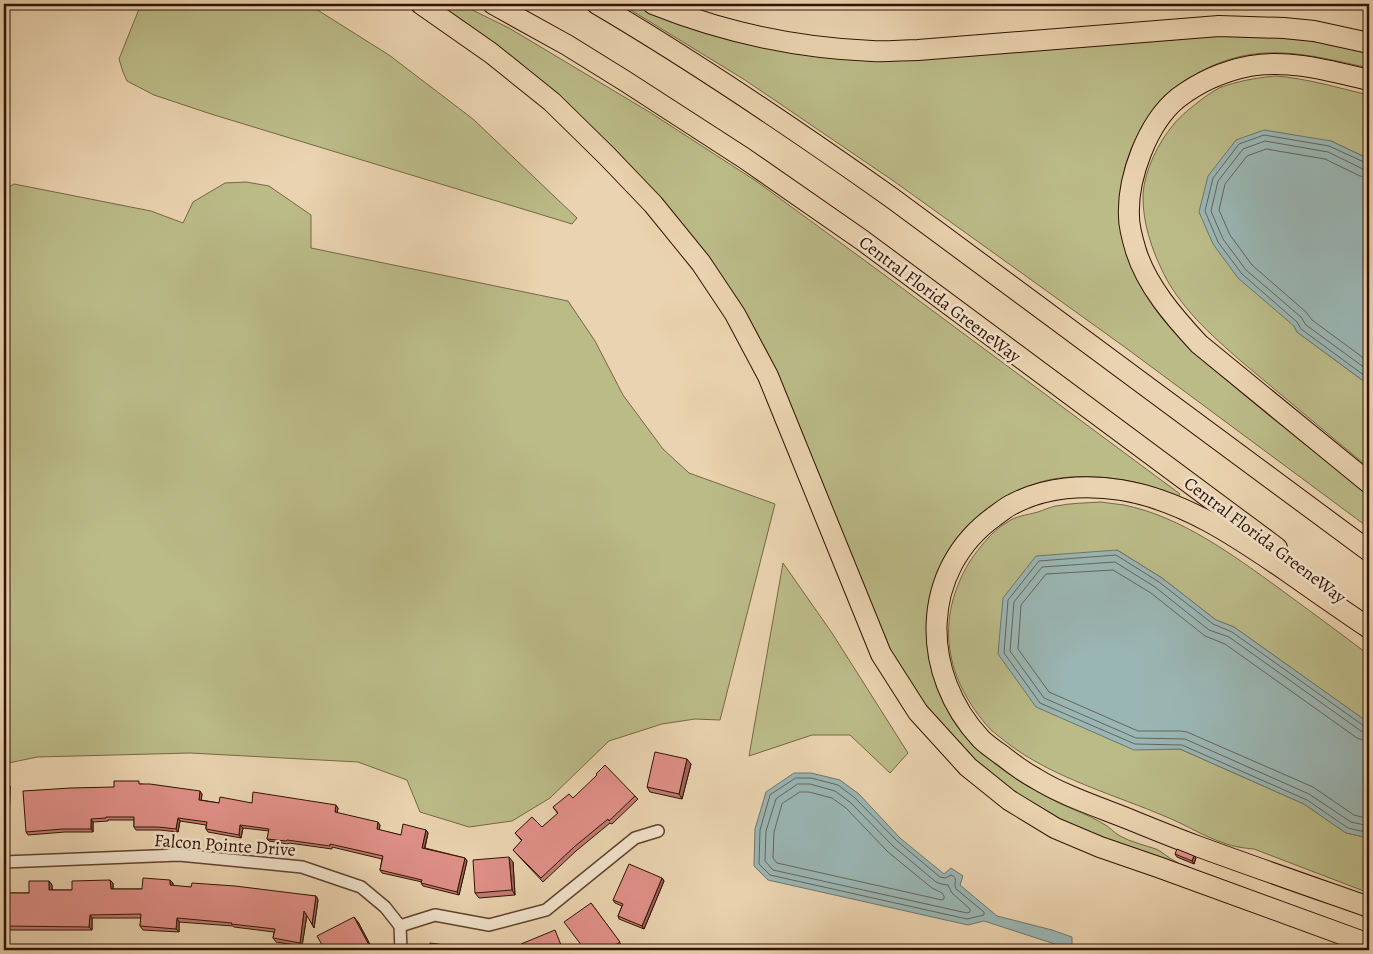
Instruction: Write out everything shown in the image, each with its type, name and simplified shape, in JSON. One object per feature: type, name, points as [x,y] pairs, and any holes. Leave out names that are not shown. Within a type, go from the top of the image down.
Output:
[{"type":"highway","points":[[421,4],[491,53],[552,102],[653,204],[701,263],[735,314],[768,376],[881,654],[918,712],[968,767],[1009,800],[1055,828],[1100,847],[1369,944]]},
{"type":"highway","name":"Central Florida GreeneWay","points":[[493,4],[567,45],[649,96],[804,199],[1270,543],[1369,619]]},
{"type":"highway","points":[[597,4],[716,77],[834,156],[1369,551]]},
{"type":"highway","points":[[653,4],[685,17],[772,40],[828,48],[873,51],[948,48],[1219,26],[1314,31],[1369,43]]},
{"type":"highway","points":[[1369,80],[1316,68],[1282,63],[1250,66],[1224,73],[1203,82],[1177,99],[1149,135],[1136,165],[1129,218],[1136,251],[1143,268],[1179,323],[1199,344],[1369,483]]},
{"type":"highway","points":[[1369,628],[1221,528],[1157,499],[1122,490],[1093,486],[1038,494],[1012,504],[971,536],[954,559],[943,586],[936,621],[937,646],[944,679],[959,711],[982,740],[1034,778],[1058,790],[1195,846],[1369,907]]},
{"type":"street","points":[[401,950],[400,926],[435,915],[489,925],[546,910],[635,838],[658,831]]},
{"type":"street","name":"Falcon Pointe Drive","points":[[4,862],[179,855],[302,867],[361,887],[385,907],[400,926]]},
{"type":"green space","points":[[141,4],[308,4],[389,55],[473,119],[577,218],[572,224],[154,95],[127,81],[119,59]]},
{"type":"green space","points":[[431,4],[460,4],[509,28],[651,113],[756,181],[1180,494],[1178,497],[1135,482],[1100,477],[1064,477],[1022,488],[994,504],[969,525],[950,549],[937,576],[929,606],[927,636],[931,667],[941,696],[957,724],[978,749],[1018,780],[1046,797],[1097,820],[1124,838],[1159,850],[1177,862],[1189,867],[1189,869],[1121,845],[1051,815],[989,775],[944,732],[894,663],[830,512],[687,234]]},
{"type":"green space","points":[[621,4],[639,4],[787,48],[1247,30],[1369,48],[1369,68],[1304,55],[1271,53],[1238,57],[1218,63],[1200,72],[1182,83],[1166,97],[1141,129],[1125,168],[1121,191],[1141,283],[1154,307],[1186,345],[1211,367],[1369,494],[1369,528],[1126,348],[895,182],[745,80]]},
{"type":"green space","points":[[1275,76],[1310,81],[1369,95],[1369,159],[1331,141],[1294,326],[1297,332],[1369,385],[1369,468],[1242,362],[1196,319],[1168,282],[1148,234],[1143,207],[1145,180],[1160,144],[1176,122],[1186,112],[1219,88],[1247,80]]},
{"type":"green space","points":[[246,182],[269,186],[311,215],[311,248],[568,301],[595,341],[623,395],[663,449],[689,473],[775,504],[720,720],[695,719],[662,724],[609,741],[550,798],[512,821],[469,827],[420,812],[407,780],[358,762],[190,753],[37,757],[4,764],[4,190],[14,184],[151,211],[183,223],[193,202],[225,183]]},
{"type":"green space","points":[[1101,502],[1124,505],[1166,518],[1206,539],[1262,576],[1369,655],[1369,723],[1234,627],[1216,620],[1162,578],[1117,550],[1134,749],[1180,749],[1304,804],[1346,833],[1369,838],[1369,893],[1254,849],[1217,841],[1169,818],[1064,776],[1024,755],[1006,742],[991,730],[975,711],[963,691],[955,670],[950,649],[949,627],[952,605],[959,583],[970,561],[991,535],[1013,519],[1056,506]]},
{"type":"green space","points":[[783,563],[832,633],[908,753],[890,773],[850,735],[812,735],[749,756]]},
{"type":"water","points":[[1264,130],[1331,141],[1369,159],[1369,385],[1297,332],[1294,326],[1238,278],[1213,244],[1199,212],[1208,176],[1236,140]]},
{"type":"water","points":[[1117,550],[1162,578],[1216,620],[1234,627],[1369,723],[1369,838],[1346,833],[1304,804],[1180,749],[1134,750],[1036,707],[998,654],[1003,598],[1036,556]]},
{"type":"water","points":[[794,773],[811,773],[840,780],[859,794],[900,838],[944,874],[951,868],[963,876],[960,885],[997,916],[1072,937],[1072,947],[1061,946],[984,921],[968,925],[768,880],[754,866],[755,829],[766,792]]},
{"type":"building","points":[[655,752],[687,759],[679,794],[647,787]]},
{"type":"building","points":[[605,765],[635,796],[609,821],[608,819],[574,847],[541,878],[513,850],[522,840],[515,833],[532,817],[542,827],[558,813],[553,807],[569,794],[573,798]]},
{"type":"building","points":[[114,781],[139,781],[139,784],[200,791],[199,800],[219,803],[220,797],[252,803],[253,792],[336,805],[335,812],[378,822],[377,829],[401,835],[403,824],[426,830],[422,848],[465,858],[457,892],[421,883],[422,880],[380,870],[383,856],[330,844],[330,846],[267,839],[269,829],[240,825],[239,835],[206,829],[207,822],[178,818],[176,829],[134,827],[134,817],[106,817],[91,819],[91,829],[26,832],[23,791],[114,787]]},
{"type":"building","points":[[4,783],[7,783],[6,832],[4,832]]},
{"type":"building","points":[[1177,849],[1194,856],[1192,861],[1175,854]]},
{"type":"building","points":[[509,857],[512,890],[475,893],[473,860]]},
{"type":"building","points":[[629,864],[662,878],[642,926],[618,916],[623,904],[613,900]]},
{"type":"building","points":[[143,878],[170,880],[170,885],[191,887],[192,883],[235,886],[316,896],[312,924],[304,911],[300,943],[273,938],[275,929],[232,923],[177,918],[176,929],[140,926],[141,914],[90,915],[89,927],[5,926],[4,933],[4,885],[5,893],[29,893],[29,881],[49,881],[49,890],[72,890],[72,881],[110,880],[111,889],[142,889]]},
{"type":"building","points":[[591,903],[620,942],[608,950],[585,950],[564,922]]},
{"type":"building","points":[[354,917],[369,945],[359,950],[325,950],[317,936]]},
{"type":"building","points":[[555,930],[563,950],[524,950],[521,944]]},
{"type":"building","points":[[430,943],[476,949],[511,947],[511,950],[429,950]]}]
